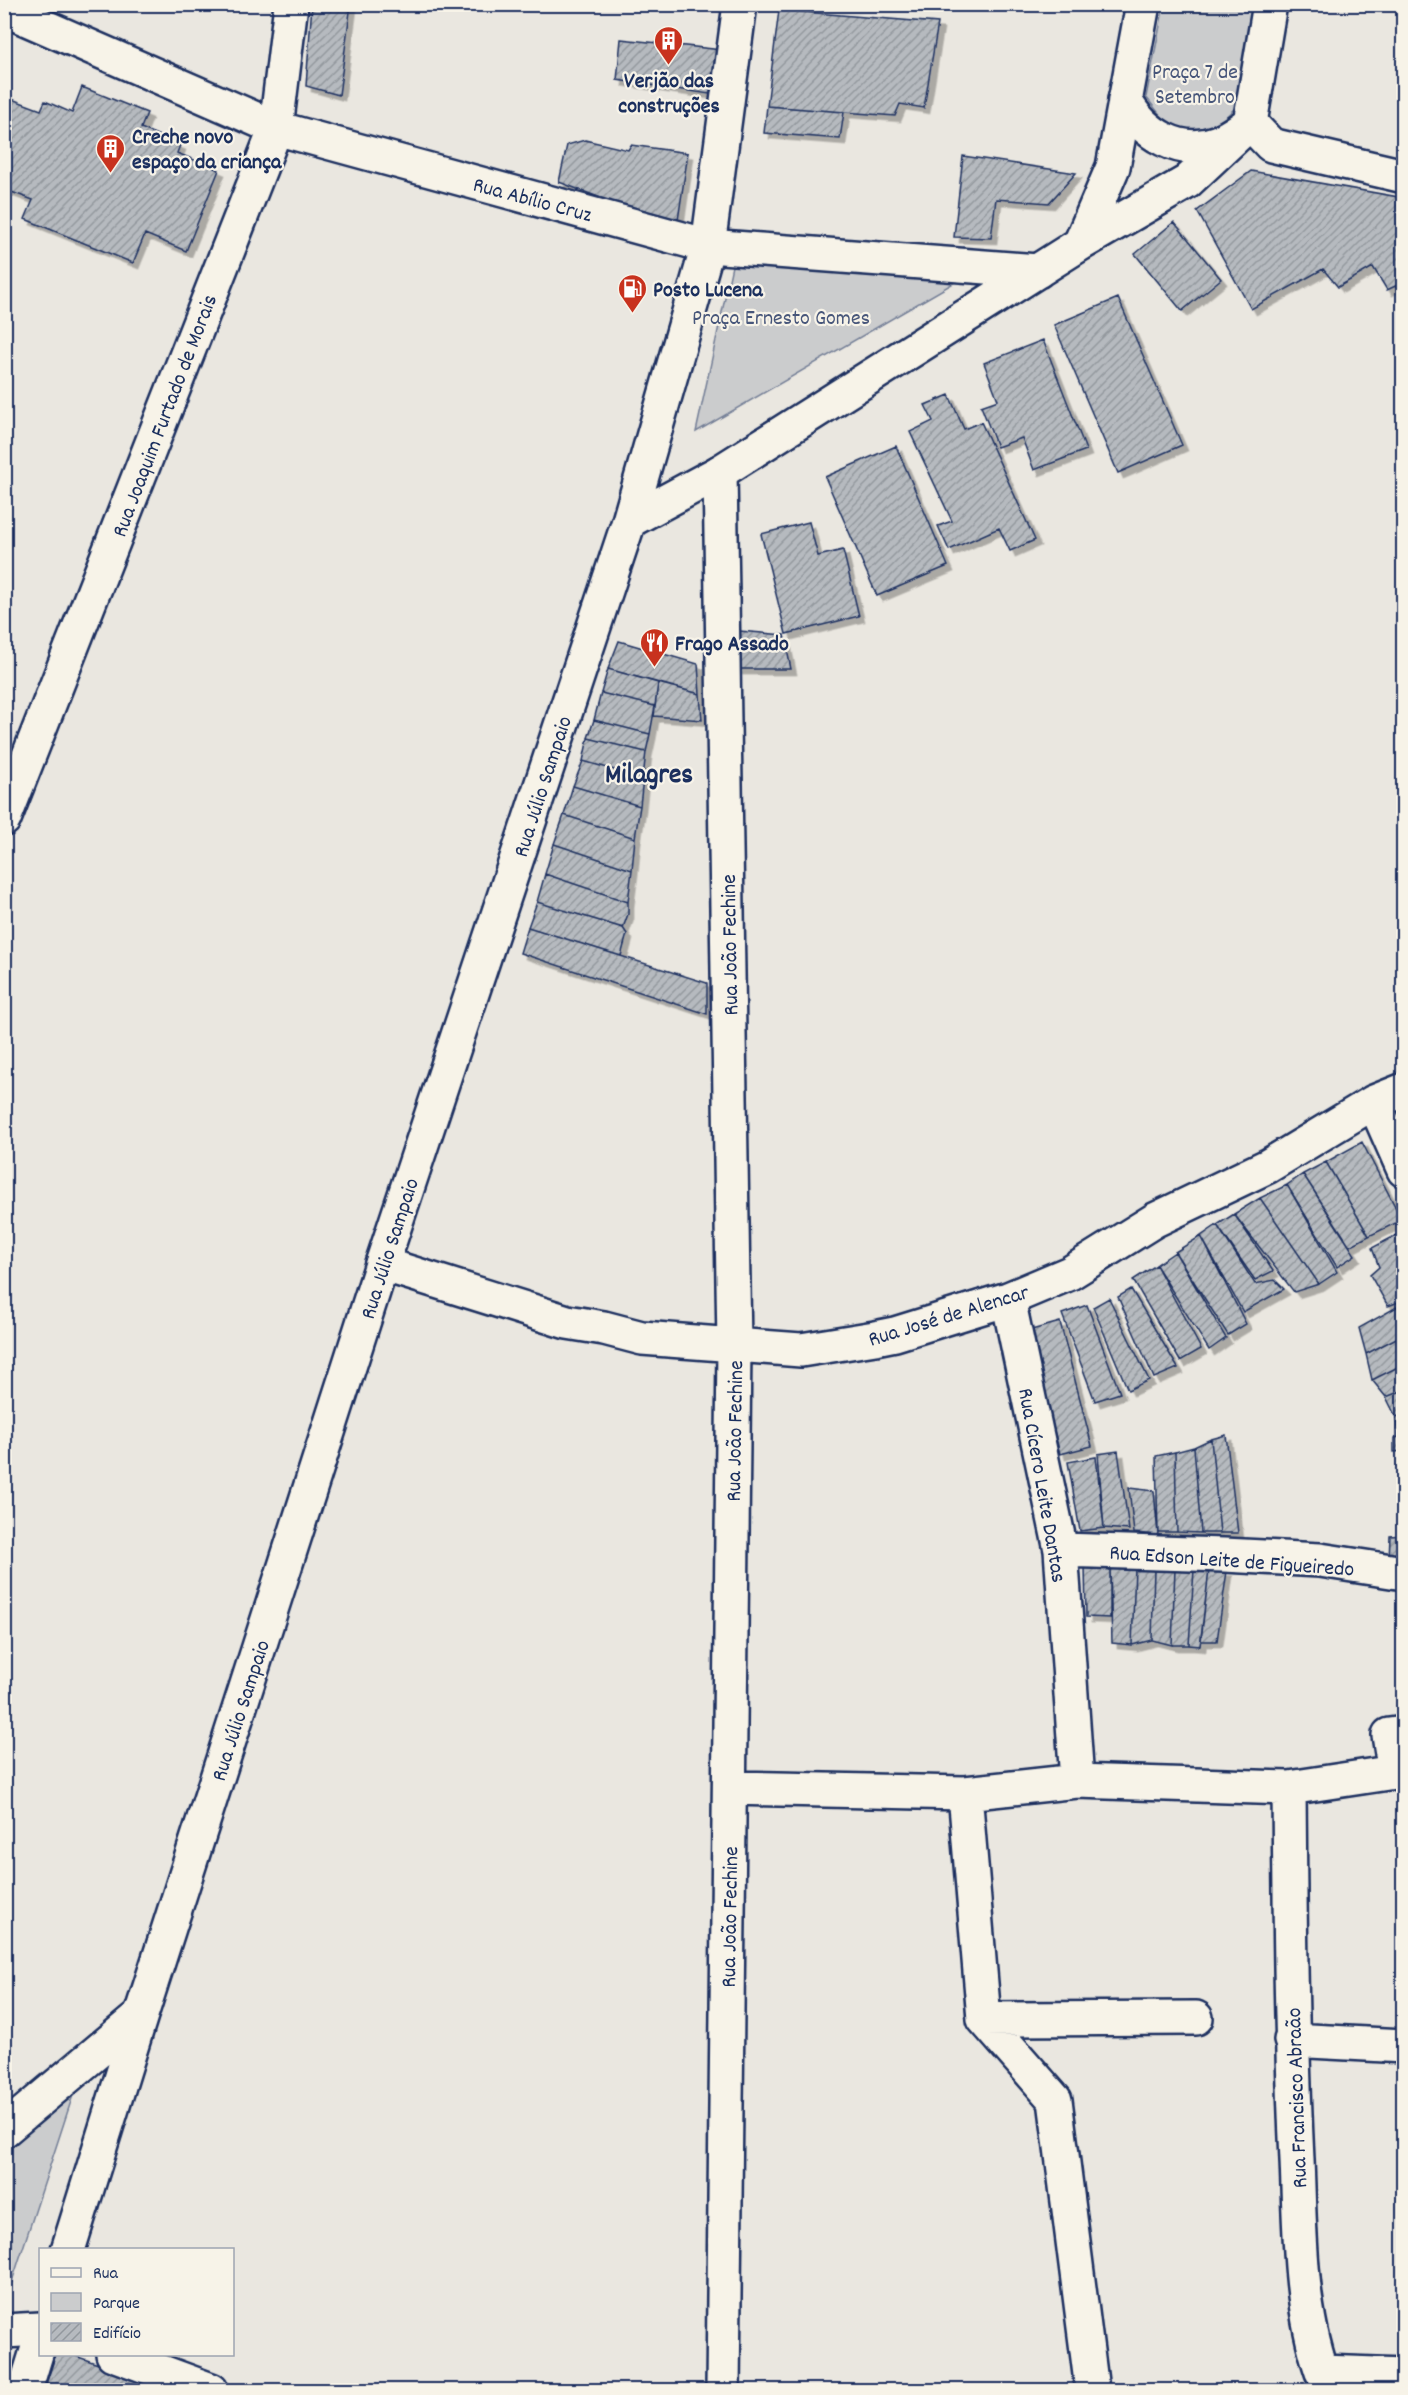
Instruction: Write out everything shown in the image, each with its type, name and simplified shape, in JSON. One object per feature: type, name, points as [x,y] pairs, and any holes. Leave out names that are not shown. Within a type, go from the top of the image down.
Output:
[{"type":"street","name":"Rua Joaquim Furtado de Morais","points":[[4,819],[276,128],[291,4]]},
{"type":"street","name":"Rua Júlio Sampaio","points":[[69,2248],[382,1264],[630,521],[708,246],[740,4]]},
{"type":"street","points":[[1080,244],[1113,167],[1143,4]]},
{"type":"street","points":[[630,521],[720,472],[1080,244],[1187,182],[1250,123],[1270,4]]},
{"type":"street","name":"Rua Abílio Cruz","points":[[4,9],[276,128],[708,246],[1038,272]]},
{"type":"street","points":[[1125,100],[1140,124],[1154,134],[1190,148],[1219,142],[1250,123]]},
{"type":"street","points":[[1250,123],[1271,145],[1404,176]]},
{"type":"street","name":"Rua João Fechine","points":[[720,472],[734,1346],[723,2391]]},
{"type":"street","name":"Rua José de Alencar","points":[[382,1264],[567,1323],[604,1328],[642,1338],[801,1350],[875,1338],[1008,1299],[1070,1273],[1155,1220],[1268,1166],[1374,1102],[1404,1090]]},
{"type":"street","points":[[1374,1102],[1404,1170]]},
{"type":"street","name":"Rua Cícero Leite Dantas","points":[[1008,1299],[1061,1550],[1077,1781]]},
{"type":"street","name":"Rua Edson Leite de Figueiredo","points":[[1061,1550],[1320,1560],[1404,1573]]},
{"type":"street","points":[[730,1788],[965,1793],[1077,1781],[1289,1788],[1395,1772],[1389,1735],[1404,1733]]},
{"type":"street","name":"Rua Francisco Abraão","points":[[1289,1788],[1292,2040],[1301,2249],[1312,2343],[1322,2372],[1404,2375]]},
{"type":"street","points":[[965,1793],[984,2019],[1054,2100],[1092,2391]]},
{"type":"street","points":[[4,2130],[141,2015]]},
{"type":"street","points":[[984,2019],[1196,2018]]},
{"type":"street","points":[[1292,2040],[1404,2046]]},
{"type":"street","points":[[4,2331],[39,2329]]},
{"type":"street","points":[[26,2391],[39,2344]]},
{"type":"street","points":[[116,2356],[211,2391]]},
{"type":"green space","name":"Praça 7 de Setembro","points":[[1164,5],[1254,5],[1237,106],[1213,129],[1187,135],[1165,121],[1146,97]]},
{"type":"green space","name":"Praça Ernesto Gomes","points":[[735,252],[964,277],[696,432]]},
{"type":"green space","points":[[75,2089],[5,2303],[5,2150]]},
{"type":"building","points":[[312,4],[351,4],[339,95],[306,86]]},
{"type":"building","points":[[779,10],[938,23],[924,108],[900,104],[895,116],[767,106]]},
{"type":"building","name":"Verjão das construções","points":[[621,39],[722,50],[716,95],[617,80]]},
{"type":"building","name":"Creche novo espaço da criança","points":[[82,87],[147,113],[141,128],[180,145],[177,153],[219,170],[186,251],[145,234],[133,263],[25,219],[33,200],[6,190],[10,179],[4,177],[4,96],[41,110],[45,101],[72,113]]},
{"type":"building","points":[[767,106],[844,112],[840,139],[764,133]]},
{"type":"building","points":[[585,140],[628,150],[631,145],[688,153],[677,227],[559,182],[567,145]]},
{"type":"building","points":[[963,156],[1076,173],[1049,203],[996,199],[991,238],[954,237]]},
{"type":"building","points":[[1251,171],[1404,198],[1404,282],[1387,290],[1373,267],[1338,287],[1323,269],[1251,309],[1197,211]]},
{"type":"building","points":[[1174,222],[1221,279],[1182,311],[1135,254]]},
{"type":"building","points":[[1118,298],[1182,445],[1118,473],[1054,325]]},
{"type":"building","points":[[1043,340],[1086,450],[1034,470],[1022,438],[997,447],[981,406],[998,400],[984,363]]},
{"type":"building","points":[[949,395],[964,429],[981,422],[1035,540],[1010,551],[999,528],[949,550],[938,526],[952,521],[910,432],[933,421],[925,405]]},
{"type":"building","points":[[896,446],[948,566],[877,596],[825,477]]},
{"type":"building","points":[[809,522],[818,556],[843,550],[859,616],[786,634],[761,534]]},
{"type":"building","points":[[739,631],[784,635],[791,669],[737,669]]},
{"type":"building","name":"Frago Assado","points":[[619,641],[698,664],[700,694],[608,669]]},
{"type":"building","points":[[608,669],[658,683],[655,706],[601,693]]},
{"type":"building","points":[[658,683],[700,694],[702,720],[654,716]]},
{"type":"building","points":[[601,693],[655,706],[650,734],[594,720]]},
{"type":"building","points":[[594,720],[650,734],[646,752],[588,738]]},
{"type":"building","points":[[588,738],[646,752],[643,778],[583,761]]},
{"type":"building","points":[[583,761],[643,778],[640,806],[573,786]]},
{"type":"building","points":[[573,786],[640,806],[635,838],[564,815]]},
{"type":"building","points":[[564,815],[635,838],[632,870],[554,844]]},
{"type":"building","points":[[554,844],[632,870],[628,902],[545,874]]},
{"type":"building","points":[[545,874],[628,902],[628,914],[623,928],[537,902]]},
{"type":"building","points":[[537,902],[623,928],[627,934],[621,956],[528,927]]},
{"type":"building","points":[[528,927],[707,983],[707,1014],[520,953]]},
{"type":"building","points":[[1362,1142],[1402,1220],[1369,1236],[1326,1162]]},
{"type":"building","points":[[1326,1162],[1369,1236],[1350,1246],[1303,1174]]},
{"type":"building","points":[[1303,1174],[1355,1255],[1337,1267],[1287,1185]]},
{"type":"building","points":[[1287,1185],[1337,1272],[1319,1284],[1260,1198]]},
{"type":"building","points":[[1260,1198],[1319,1284],[1294,1292],[1234,1214]]},
{"type":"building","points":[[1234,1214],[1273,1271],[1255,1280],[1217,1225]]},
{"type":"building","points":[[1217,1225],[1255,1284],[1275,1280],[1284,1289],[1243,1312],[1201,1236]]},
{"type":"building","points":[[1404,1231],[1404,1300],[1388,1306],[1370,1275],[1379,1267],[1372,1248]]},
{"type":"building","points":[[1201,1236],[1246,1324],[1228,1335],[1175,1252]]},
{"type":"building","points":[[1175,1252],[1226,1338],[1209,1350],[1156,1265]]},
{"type":"building","points":[[1156,1265],[1201,1349],[1180,1361],[1133,1280]]},
{"type":"building","points":[[1131,1289],[1178,1368],[1154,1378],[1118,1297]]},
{"type":"building","points":[[1109,1298],[1149,1380],[1128,1390],[1093,1307]]},
{"type":"building","points":[[1404,1303],[1404,1334],[1366,1354],[1359,1328]]},
{"type":"building","points":[[1087,1305],[1120,1393],[1095,1401],[1062,1314]]},
{"type":"building","points":[[1060,1322],[1092,1446],[1060,1454],[1028,1331]]},
{"type":"building","points":[[1404,1334],[1404,1364],[1372,1380],[1366,1354]]},
{"type":"building","points":[[1404,1364],[1404,1390],[1386,1397],[1372,1380]]},
{"type":"building","points":[[1404,1390],[1404,1414],[1396,1417],[1386,1397]]},
{"type":"building","points":[[1404,1414],[1404,1436],[1398,1437],[1396,1417]]},
{"type":"building","points":[[1226,1435],[1238,1533],[1220,1533],[1211,1439]]},
{"type":"building","points":[[1404,1436],[1404,1451],[1394,1452],[1394,1438]]},
{"type":"building","points":[[1211,1439],[1220,1533],[1201,1533],[1194,1447]]},
{"type":"building","points":[[1194,1447],[1201,1533],[1177,1532],[1175,1452]]},
{"type":"building","points":[[1118,1451],[1129,1530],[1104,1528],[1098,1454]]},
{"type":"building","points":[[1175,1452],[1177,1532],[1158,1532],[1156,1456]]},
{"type":"building","points":[[1096,1457],[1104,1528],[1080,1531],[1068,1462]]},
{"type":"building","points":[[1129,1488],[1154,1491],[1158,1535],[1134,1533]]},
{"type":"building","points":[[1404,1535],[1404,1564],[1389,1561],[1390,1536]]},
{"type":"building","points":[[1085,1565],[1110,1567],[1110,1618],[1086,1617]]},
{"type":"building","points":[[1110,1567],[1135,1568],[1132,1645],[1112,1643]]},
{"type":"building","points":[[1135,1568],[1154,1569],[1152,1640],[1132,1645]]},
{"type":"building","points":[[1154,1569],[1175,1569],[1172,1645],[1152,1640]]},
{"type":"building","points":[[1175,1569],[1194,1570],[1189,1645],[1172,1645]]},
{"type":"building","points":[[1194,1570],[1209,1570],[1200,1646],[1189,1645]]},
{"type":"building","points":[[1209,1570],[1227,1571],[1217,1641],[1201,1641]]},
{"type":"building","points":[[55,2356],[76,2356],[171,2390],[67,2390],[46,2384]]},
{"type":"place","name":"Verjão das construções","points":[[669,66]]},
{"type":"place","name":"Creche novo espaço da criança","points":[[111,174]]},
{"type":"place","name":"Posto Lucena","points":[[632,314]]},
{"type":"place","name":"Frago Assado","points":[[654,668]]},
{"type":"district","name":"Milagres","points":[[649,772]]}]
